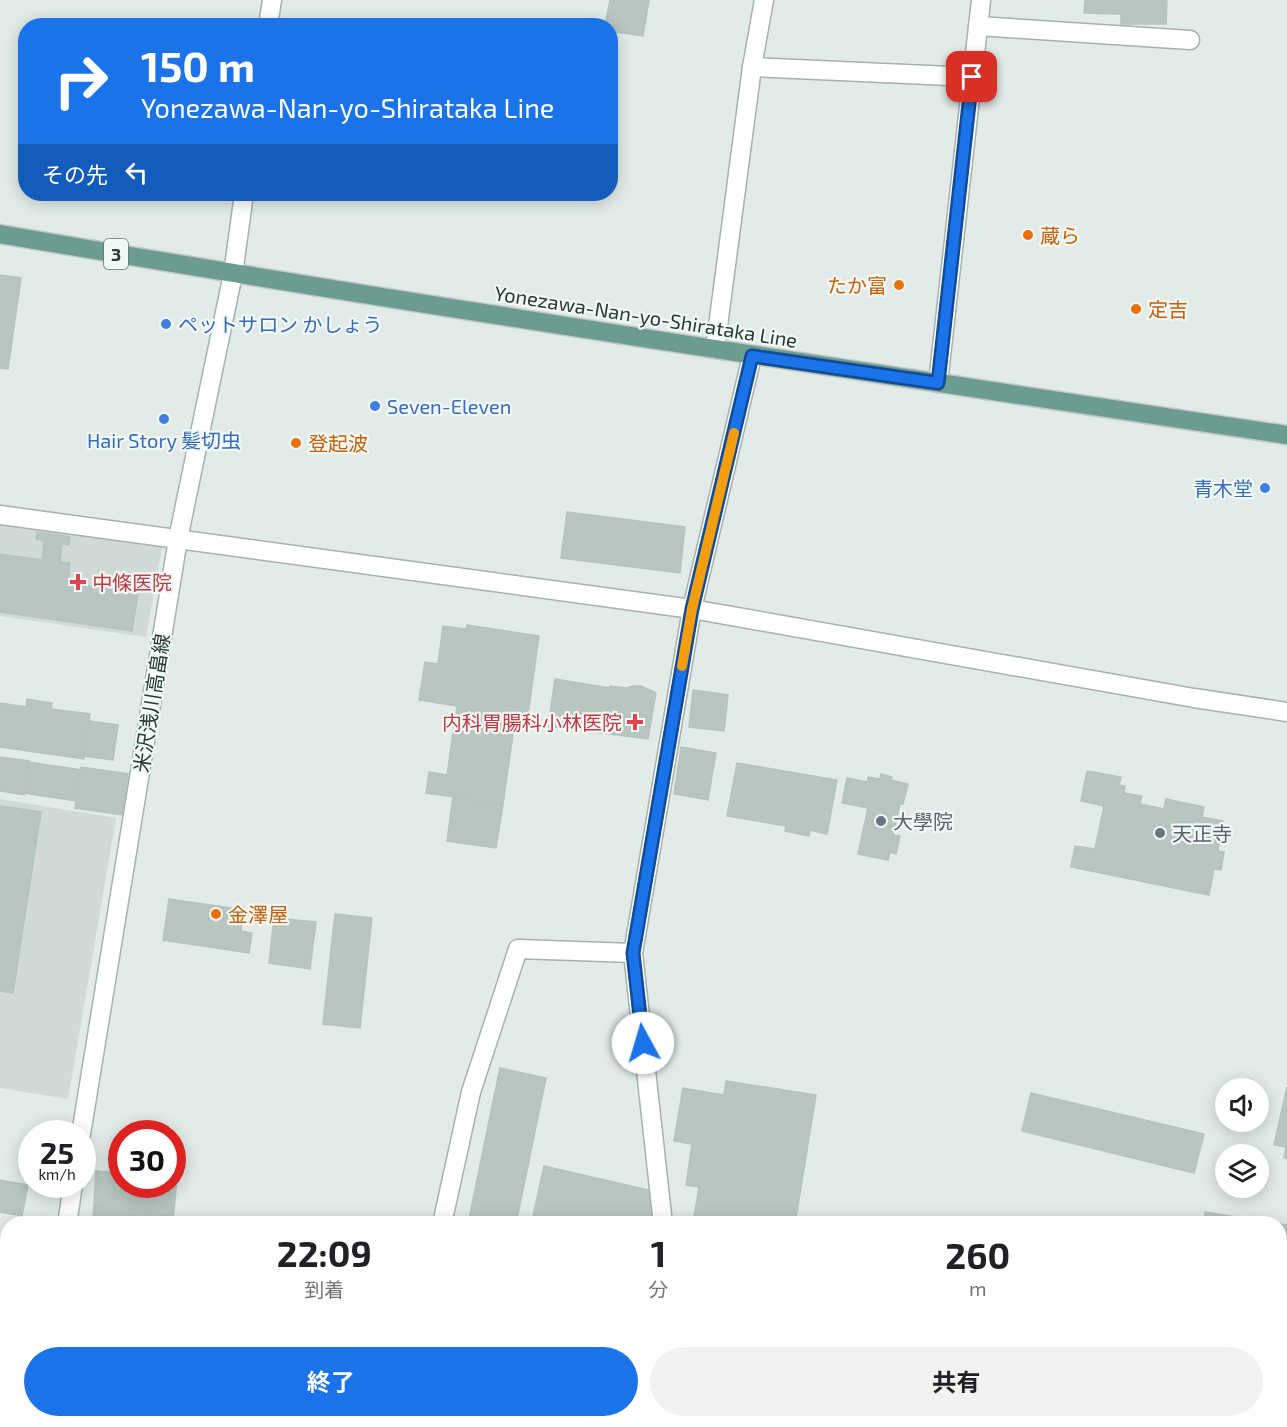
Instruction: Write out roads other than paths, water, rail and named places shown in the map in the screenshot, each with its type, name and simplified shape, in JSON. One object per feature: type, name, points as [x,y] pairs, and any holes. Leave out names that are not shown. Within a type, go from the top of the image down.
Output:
[{"type":"main road","name":"Yonezawa-Nan-yo-Shirataka Line","points":[[0,234],[233,274],[752,356],[1287,435]]},
{"type":"street","points":[[269,18],[272,0]]},
{"type":"street","points":[[715,349],[752,67],[764,0]]},
{"type":"street","points":[[938,383],[981,0]]},
{"type":"street","points":[[978,26],[1190,40]]},
{"type":"street","points":[[752,67],[972,77]]},
{"type":"street","name":"米沢浅川高畠線","points":[[83,1120],[178,539],[233,274],[243,201]]},
{"type":"street","points":[[662,1216],[633,953],[692,609],[752,356]]},
{"type":"street","points":[[0,515],[692,609],[1194,698],[1287,712]]},
{"type":"street","points":[[444,1216],[471,1092],[518,949],[633,953]]},
{"type":"street","points":[[68,1216],[71,1198]]},
{"type":"place","name":"蔵ら","points":[[1028,235]]},
{"type":"place","name":"たか富","points":[[899,285]]},
{"type":"place","name":"定吉","points":[[1136,309]]},
{"type":"place","name":"ペットサロン かしょう","points":[[166,324]]},
{"type":"place","name":"Seven-Eleven","points":[[375,406]]},
{"type":"place","name":"Hair Story 髪切虫","points":[[164,419]]},
{"type":"place","name":"登起波","points":[[296,443]]},
{"type":"place","name":"青木堂","points":[[1265,488]]},
{"type":"place","name":"中條医院","points":[[78,582]]},
{"type":"place","name":"内科胃腸科小林医院","points":[[635,722]]},
{"type":"place","name":"大學院","points":[[881,821]]},
{"type":"place","name":"天正寺","points":[[1160,833]]},
{"type":"place","name":"金澤屋","points":[[216,914]]}]
